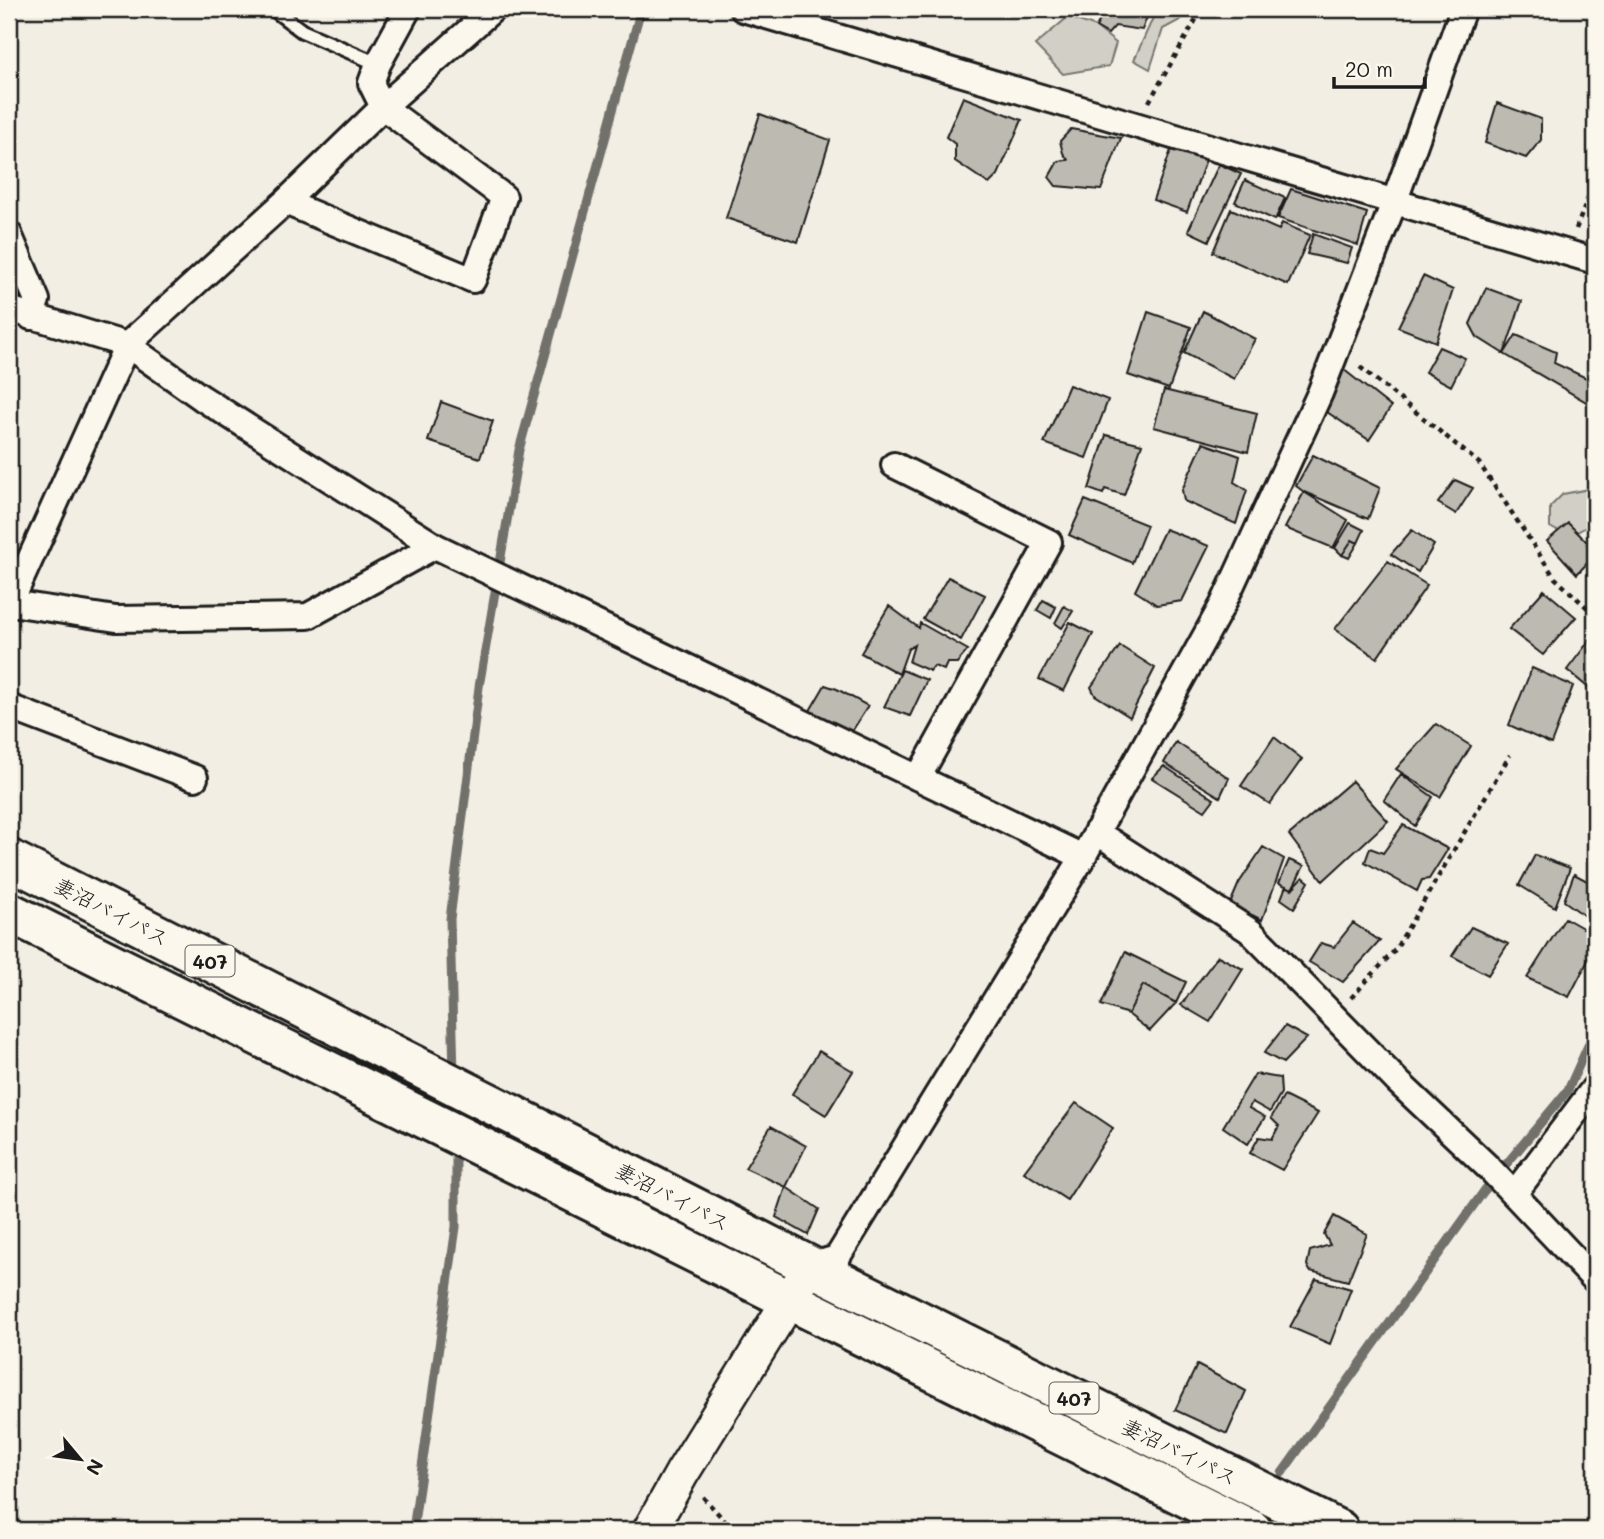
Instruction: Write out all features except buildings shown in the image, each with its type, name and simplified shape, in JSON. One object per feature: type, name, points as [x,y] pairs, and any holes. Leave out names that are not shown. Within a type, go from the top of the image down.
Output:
[{"type":"highway","name":"妻沼バイパス","points":[[9,859],[810,1266],[1339,1530]]},
{"type":"highway","name":"妻沼バイパス","points":[[9,912],[1252,1530]]},
{"type":"street","points":[[285,202],[473,280],[504,197],[383,107],[371,83],[378,64],[408,9]]},
{"type":"street","points":[[435,546],[308,616],[116,619],[10,605],[127,345],[285,202],[383,107],[493,9]]},
{"type":"street","points":[[743,9],[1595,261]]},
{"type":"street","points":[[650,1530],[682,1473],[810,1266],[837,1258],[1083,857],[1223,604],[1315,404],[1395,200],[1463,9]]},
{"type":"street","points":[[9,234],[37,300],[20,313]]},
{"type":"street","points":[[20,313],[127,345],[202,398],[435,546],[1083,857]]},
{"type":"street","points":[[894,465],[1049,542],[918,778]]},
{"type":"street","points":[[9,707],[195,778]]},
{"type":"street","points":[[1096,832],[1250,931],[1398,1082],[1503,1183],[1595,1280]]},
{"type":"street","points":[[1503,1183],[1595,1087]]},
{"type":"lane","points":[[273,9],[302,31],[378,64]]},
{"type":"path","points":[[1136,124],[1202,9]]},
{"type":"path","points":[[1567,252],[1595,180]]},
{"type":"path","points":[[1337,349],[1479,463],[1555,579],[1595,615]]},
{"type":"path","points":[[1334,1017],[1395,950],[1510,755]]},
{"type":"path","points":[[682,1473],[733,1530]]},
{"type":"shaded area","points":[[1157,9],[1188,9],[1180,20],[1163,29],[1150,69],[1134,60]]},
{"type":"shaded area","points":[[1068,17],[1096,27],[1116,43],[1109,66],[1063,74],[1035,45]]},
{"type":"shaded area","points":[[1595,479],[1595,522],[1568,537],[1550,527],[1550,507],[1563,494],[1589,489]]},
{"type":"waterway","points":[[454,1074],[450,919],[479,687],[519,450],[641,9]]},
{"type":"waterway","points":[[1282,1473],[1484,1191],[1568,1090],[1595,1030]]},
{"type":"waterway","points":[[413,1530],[456,1227],[456,1144]]}]
